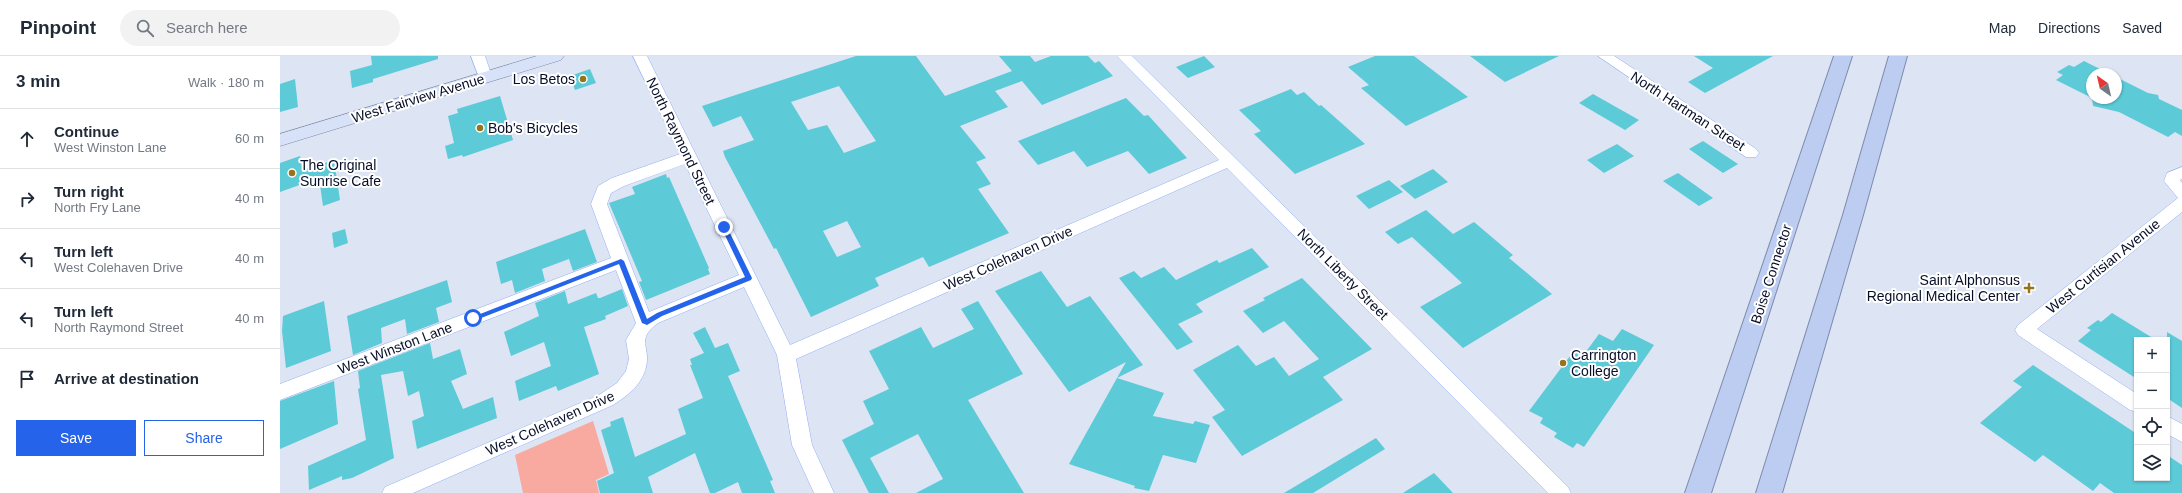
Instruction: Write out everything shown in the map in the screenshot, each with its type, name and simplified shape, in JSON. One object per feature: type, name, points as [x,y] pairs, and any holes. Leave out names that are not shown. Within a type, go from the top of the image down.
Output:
[{"type":"highway","name":"Boise Connector","points":[[1698,493],[1843,56]]},
{"type":"highway","points":[[1769,493],[1898,56]]},
{"type":"highway","points":[[1883,111],[1913,56]]},
{"type":"main road","name":"West Fairview Avenue","points":[[280,140],[555,56]]},
{"type":"street","points":[[478,56],[484,78]]},
{"type":"street","name":"North Raymond Street","points":[[640,56],[786,355],[802,445],[824,493]]},
{"type":"street","name":"North Liberty Street","points":[[1124,56],[1561,493]]},
{"type":"street","name":"North Hartman Street","points":[[1605,56],[1751,152]]},
{"type":"street","points":[[645,323],[599,204],[604,190],[618,182],[689,157]]},
{"type":"street","name":"West Colehaven Drive","points":[[786,355],[1230,161]]},
{"type":"street","points":[[2182,172],[2173,177],[2172,181],[2182,194]]},
{"type":"street","name":"West Curtisian Avenue","points":[[2134,402],[2024,330],[2182,203]]},
{"type":"street","name":"West Winston Lane","points":[[280,392],[621,261]]},
{"type":"street","name":"West Colehaven Drive","points":[[392,493],[606,400],[623,390],[632,380],[637,370],[638,357],[635,340],[645,323],[659,314],[749,278]]},
{"type":"street","points":[[2170,426],[2182,434]]},
{"type":"shaded area","points":[[593,421],[609,474],[596,480],[599,493],[523,493],[515,455]]},
{"type":"building","points":[[371,56],[438,56],[438,59],[373,79],[373,82],[352,88],[350,71],[372,65]]},
{"type":"building","points":[[856,56],[916,56],[945,96],[1012,71],[999,56],[1030,56],[1035,62],[1051,56],[1088,56],[1095,63],[1099,61],[1113,76],[1042,105],[1022,81],[995,91],[1008,107],[960,126],[986,158],[976,162],[991,184],[978,189],[1009,233],[929,267],[923,257],[875,278],[879,286],[811,317],[776,248],[774,249],[723,151],[754,140],[741,116],[713,127],[702,106]],"holes":[[[839,86],[876,141],[844,153],[827,125],[808,130],[791,102]],[[847,221],[861,247],[837,257],[823,231]]]},
{"type":"building","points":[[1204,56],[1215,67],[1188,78],[1176,67]]},
{"type":"building","points":[[1375,56],[1414,56],[1468,97],[1406,126],[1361,88],[1369,85],[1348,67]]},
{"type":"building","points":[[1470,56],[1559,56],[1505,82]]},
{"type":"building","points":[[1694,56],[1773,56],[1705,93],[1688,82],[1713,68]]},
{"type":"building","points":[[2084,61],[2098,68],[2086,68],[2086,95],[2056,80],[2063,75],[2057,72],[2069,65],[2074,67]]},
{"type":"building","name":"Los Betos","points":[[590,69],[596,83],[575,90],[570,76]]},
{"type":"building","points":[[295,79],[298,107],[280,112],[280,84]]},
{"type":"building","points":[[2122,80],[2148,93],[2158,95],[2159,99],[2182,110],[2182,136],[2175,132],[2168,137],[2119,112],[2093,106],[2093,104],[2122,104]]},
{"type":"building","points":[[1291,89],[1297,95],[1304,92],[1365,144],[1295,174],[1254,134],[1261,131],[1239,110]]},
{"type":"building","points":[[1593,94],[1639,120],[1625,130],[1579,103]]},
{"type":"building","name":"Bob's Bicycles","points":[[500,96],[513,140],[463,157],[462,155],[448,159],[445,146],[454,143],[448,116],[458,113],[457,109]]},
{"type":"building","points":[[1126,98],[1144,116],[1148,115],[1187,158],[1149,174],[1128,151],[1087,167],[1074,151],[1038,165],[1018,141]]},
{"type":"building","points":[[1703,141],[1738,164],[1723,173],[1689,149]]},
{"type":"building","points":[[1617,144],[1634,156],[1604,173],[1587,160]]},
{"type":"building","points":[[300,156],[303,170],[334,160],[340,200],[323,206],[319,178],[280,192],[280,163]]},
{"type":"building","points":[[1433,169],[1448,182],[1415,199],[1400,186]]},
{"type":"building","points":[[1678,173],[1713,198],[1699,206],[1663,181]]},
{"type":"building","points":[[666,174],[667,178],[669,177],[709,268],[710,274],[646,300],[639,282],[642,281],[609,203],[635,194],[632,187]]},
{"type":"building","points":[[1389,180],[1403,192],[1369,209],[1356,196]]},
{"type":"building","points":[[1426,210],[1453,234],[1474,222],[1513,255],[1509,258],[1552,294],[1463,348],[1420,307],[1462,283],[1412,237],[1398,244],[1385,232]]},
{"type":"building","points":[[345,229],[348,243],[334,248],[332,233]]},
{"type":"building","points":[[585,229],[597,262],[573,271],[569,259],[542,269],[545,281],[515,293],[512,280],[501,284],[496,262]]},
{"type":"building","points":[[1252,248],[1269,267],[1196,304],[1203,312],[1178,324],[1193,342],[1177,350],[1119,278],[1134,271],[1141,278],[1164,267],[1176,280],[1217,260],[1219,263]]},
{"type":"building","points":[[1041,271],[1067,307],[1090,296],[1143,365],[1117,378],[1126,362],[1069,392],[995,291]]},
{"type":"building","points":[[1302,278],[1372,349],[1323,377],[1343,400],[1242,456],[1212,417],[1225,410],[1193,370],[1238,345],[1256,366],[1274,357],[1289,376],[1319,359],[1284,321],[1263,333],[1243,311],[1265,300],[1263,298]]},
{"type":"building","points":[[447,280],[452,302],[436,308],[439,322],[407,334],[405,319],[381,328],[382,343],[353,355],[347,316]]},
{"type":"building","points":[[622,289],[628,306],[605,316],[606,319],[584,327],[599,374],[558,391],[556,386],[519,401],[515,381],[551,366],[544,342],[511,356],[504,332],[539,316],[535,303],[565,291],[568,304],[596,293],[598,298],[600,298]]},
{"type":"building","points":[[324,301],[331,351],[286,368],[282,331],[283,316]]},
{"type":"building","points":[[978,301],[1023,374],[968,400],[1024,493],[916,493],[943,479],[918,434],[870,458],[889,493],[869,493],[842,440],[874,424],[863,401],[889,389],[869,351],[921,327],[933,348],[974,329],[961,309]]},
{"type":"building","points":[[2112,313],[2151,337],[2134,337],[2134,377],[2078,341],[2091,330],[2087,328],[2098,320],[2101,322]]},
{"type":"building","points":[[705,327],[715,348],[728,343],[740,371],[728,376],[773,480],[770,481],[775,493],[742,493],[738,482],[715,493],[710,493],[695,453],[648,477],[653,493],[600,493],[597,481],[614,473],[601,430],[611,426],[610,422],[623,417],[635,457],[686,434],[678,409],[703,398],[690,365],[692,365],[690,359],[704,353],[693,333]]},
{"type":"building","points":[[1622,329],[1654,345],[1584,447],[1577,443],[1573,448],[1554,437],[1557,433],[1540,423],[1543,418],[1529,411],[1576,348],[1585,353],[1599,334],[1613,341]]},
{"type":"building","points":[[2167,332],[2182,341],[2182,408],[2170,400],[2170,337],[2167,337]]},
{"type":"building","points":[[430,343],[433,359],[460,349],[467,374],[451,381],[463,409],[493,397],[497,418],[417,449],[412,421],[424,416],[419,391],[408,396],[403,371],[381,375],[394,458],[352,478],[342,480],[342,476],[309,490],[308,466],[366,440],[358,389],[360,388],[358,371]]},
{"type":"building","points":[[2033,365],[2134,432],[2134,481],[2170,481],[2170,457],[2182,465],[2182,493],[2114,493],[2100,483],[2093,491],[2043,455],[2035,462],[1980,423],[2022,387],[2013,381]]},
{"type":"building","points":[[1117,378],[1164,393],[1153,416],[1193,424],[1195,421],[1210,425],[1196,463],[1163,455],[1149,491],[1134,488],[1135,486],[1069,464]]},
{"type":"building","points":[[334,381],[338,424],[280,449],[280,401]]},
{"type":"building","points":[[1376,438],[1385,449],[1313,493],[1284,493]]},
{"type":"building","points":[[1434,473],[1453,493],[1403,493]]},
{"type":"place","name":"Los Betos","points":[[583,79]]},
{"type":"place","name":"Bob's Bicycles","points":[[480,128]]},
{"type":"place","name":"The Original Sunrise Cafe","points":[[292,173]]},
{"type":"place","name":"Saint Alphonsus Regional Medical Center","points":[[2029,288]]},
{"type":"place","name":"Carrington College","points":[[1563,363]]},
{"type":"route","points":[[473,318],[621,261],[645,323],[659,314],[749,278],[724,227]]}]
